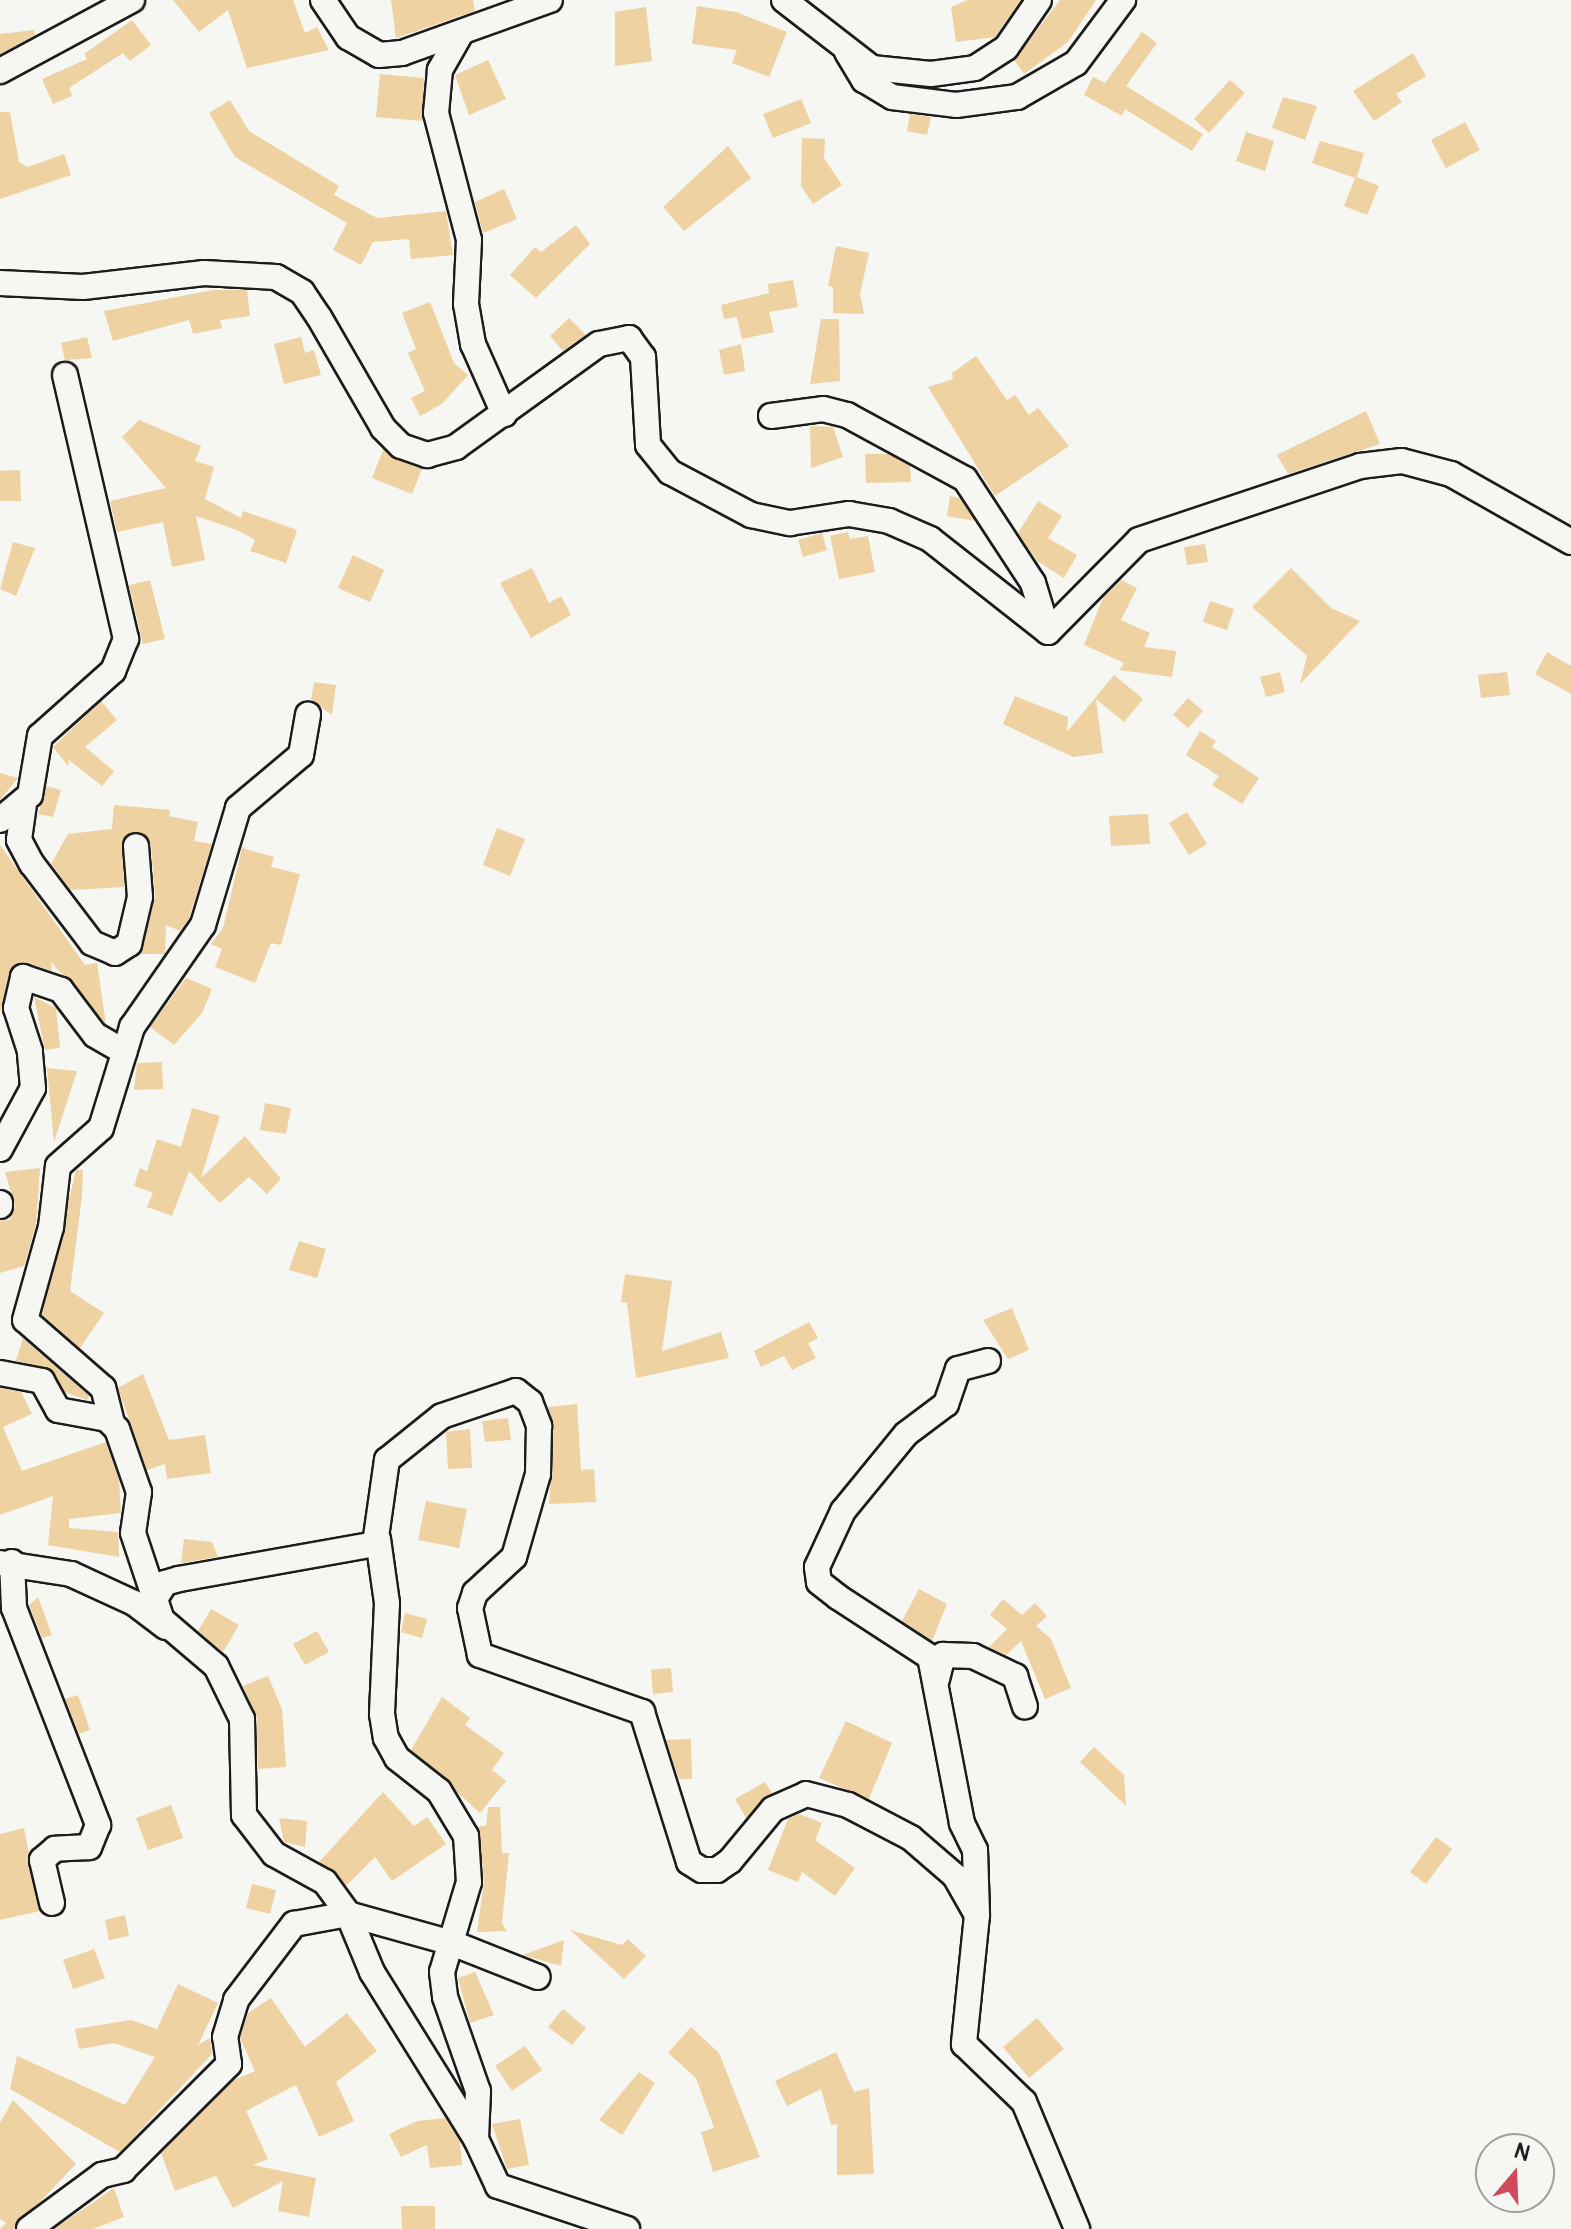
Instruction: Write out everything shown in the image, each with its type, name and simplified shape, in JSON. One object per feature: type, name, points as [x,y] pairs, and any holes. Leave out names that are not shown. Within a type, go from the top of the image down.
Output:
[{"type":"street","points":[[0,71],[132,0]]},
{"type":"street","points":[[323,0],[348,37],[379,55],[461,33],[550,0]]},
{"type":"street","points":[[784,0],[847,52],[872,68],[904,73],[975,68],[1006,48],[1031,20],[1039,0]]},
{"type":"street","points":[[847,52],[864,80],[892,97],[956,105],[1017,97],[1076,63],[1123,0]]},
{"type":"street","points":[[461,33],[440,70],[436,113],[469,240],[466,304],[473,344],[504,414]]},
{"type":"street","points":[[0,283],[83,287],[204,273],[276,277],[302,292],[375,416],[401,446],[427,455],[443,453],[504,414],[599,344],[629,338],[643,357],[648,445],[670,472],[764,518],[790,523],[849,514],[889,521],[930,539],[1048,632]]},
{"type":"street","points":[[65,375],[126,639],[113,671],[40,736],[34,784],[24,804],[19,840],[32,864],[92,943],[115,953],[129,944],[140,897],[136,846]]},
{"type":"street","points":[[771,416],[823,409],[847,415],[905,441],[965,479],[1033,583],[1048,632]]},
{"type":"street","points":[[1048,632],[1139,540],[1360,466],[1402,461],[1451,474],[1571,542]]},
{"type":"street","points":[[169,1630],[133,1533],[139,1492],[112,1423],[103,1388],[28,1327],[24,1313],[51,1227],[58,1166],[101,1128],[132,1027],[203,925],[238,808],[301,755],[308,715]]},
{"type":"street","points":[[0,820],[24,804]]},
{"type":"street","points":[[0,1149],[33,1088],[30,1051],[16,1008],[23,977],[61,990],[95,1035],[124,1052]]},
{"type":"street","points":[[988,1361],[958,1369],[946,1404],[888,1454],[843,1511],[817,1567],[819,1582],[930,1657],[937,1679],[962,1823],[975,1850],[977,1915],[964,2044],[1024,2102],[1077,2229]]},
{"type":"street","points":[[0,1373],[42,1381],[58,1410],[112,1423]]},
{"type":"street","points":[[476,2139],[478,2091],[443,1986],[469,1882],[466,1836],[439,1791],[397,1758],[386,1738],[382,1714],[387,1603],[378,1539],[387,1460],[442,1416],[516,1391],[530,1402],[539,1426],[538,1474],[514,1557],[475,1593],[470,1608],[480,1655],[642,1712],[689,1862],[702,1870],[717,1870],[730,1861],[773,1809],[806,1794],[848,1805],[911,1838],[955,1876],[977,1915]]},
{"type":"street","points":[[155,1599],[165,1583],[179,1579],[371,1546],[378,1539]]},
{"type":"street","points":[[52,1903],[42,1860],[55,1849],[89,1847],[98,1825],[14,1608],[6,1562],[71,1574],[134,1603],[216,1666],[242,1719],[242,1802],[251,1825],[274,1854],[325,1882],[348,1914],[372,1972],[476,2139],[498,2186],[627,2229]]},
{"type":"street","points":[[937,1679],[943,1655],[973,1656],[1015,1676],[1025,1706]]},
{"type":"street","points":[[29,2229],[102,2175],[123,2170],[229,2064],[225,2037],[236,2000],[294,1924],[348,1914],[452,1943],[538,1977]]},
{"type":"building","points":[[173,0],[293,0],[305,33],[317,27],[329,50],[247,68],[228,10],[199,32]]},
{"type":"building","points":[[391,0],[473,0],[475,11],[396,38]]},
{"type":"building","points":[[968,0],[1021,0],[995,37],[956,42],[951,7]]},
{"type":"building","points":[[1060,0],[1096,0],[1068,42],[1024,74],[1014,60]]},
{"type":"building","points":[[697,6],[736,12],[787,32],[769,77],[732,63],[737,50],[692,44]]},
{"type":"building","points":[[646,7],[652,61],[615,66],[615,12]]},
{"type":"building","points":[[132,20],[151,45],[130,61],[123,53],[69,88],[72,96],[53,104],[42,79],[87,59],[84,54]]},
{"type":"building","points":[[34,30],[35,35],[0,54],[0,34]]},
{"type":"building","points":[[1142,32],[1157,43],[1126,86],[1203,134],[1192,151],[1125,109],[1122,116],[1084,95],[1093,77],[1105,83]]},
{"type":"building","points":[[1413,53],[1426,76],[1396,94],[1402,102],[1374,121],[1353,91]]},
{"type":"building","points":[[488,60],[506,99],[469,115],[455,75]]},
{"type":"building","points":[[380,74],[424,78],[422,121],[376,117]]},
{"type":"building","points":[[1230,80],[1245,93],[1209,133],[1194,119]]},
{"type":"building","points":[[1283,97],[1317,106],[1305,140],[1272,128]]},
{"type":"building","points":[[801,99],[811,123],[773,138],[763,114]]},
{"type":"building","points":[[230,100],[249,131],[339,186],[334,195],[377,218],[446,211],[453,255],[411,259],[409,239],[373,242],[361,265],[333,250],[347,223],[235,157],[209,113]]},
{"type":"building","points":[[0,112],[10,112],[19,162],[28,167],[64,154],[71,175],[0,199]]},
{"type":"building","points":[[910,114],[931,117],[927,135],[907,131]]},
{"type":"building","points":[[1465,122],[1480,150],[1446,168],[1431,140]]},
{"type":"building","points":[[1246,132],[1274,141],[1265,171],[1236,161]]},
{"type":"building","points":[[802,138],[825,139],[824,158],[842,185],[813,204],[801,186]]},
{"type":"building","points":[[1320,141],[1364,153],[1357,177],[1379,186],[1367,215],[1344,206],[1355,178],[1312,163]]},
{"type":"building","points":[[728,146],[751,178],[684,231],[663,207]]},
{"type":"building","points":[[504,189],[517,219],[483,233],[475,202]]},
{"type":"building","points":[[576,225],[590,244],[536,298],[510,275],[535,247],[541,252]]},
{"type":"building","points":[[836,246],[869,253],[860,294],[864,314],[833,313],[833,287],[828,286]]},
{"type":"building","points":[[793,280],[798,307],[769,312],[774,332],[742,339],[737,317],[724,319],[721,305],[769,293],[768,284]]},
{"type":"building","points":[[213,290],[247,290],[250,316],[220,320],[222,328],[193,334],[189,320],[113,341],[104,311]]},
{"type":"building","points":[[430,302],[454,363],[468,375],[442,404],[420,416],[411,398],[425,391],[408,353],[416,349],[402,313]]},
{"type":"building","points":[[569,318],[586,335],[563,351],[550,336]]},
{"type":"building","points":[[821,319],[839,319],[840,381],[810,384]]},
{"type":"building","points":[[87,337],[92,358],[65,360],[61,343]]},
{"type":"building","points":[[301,337],[305,353],[314,350],[321,375],[284,384],[274,344]]},
{"type":"building","points":[[741,344],[745,371],[724,375],[719,350]]},
{"type":"building","points":[[976,356],[1007,400],[1015,395],[1029,415],[1038,408],[1069,446],[995,496],[928,387],[953,379],[952,373]]},
{"type":"building","points":[[1366,411],[1380,444],[1288,474],[1277,455]]},
{"type":"building","points":[[139,420],[201,446],[195,461],[214,467],[205,499],[241,518],[243,511],[297,530],[286,563],[250,551],[255,540],[237,530],[196,516],[205,560],[172,567],[163,522],[117,532],[110,501],[166,488],[122,437]]},
{"type":"building","points":[[810,426],[833,427],[843,457],[811,468]]},
{"type":"building","points":[[383,450],[422,469],[412,494],[372,478]]},
{"type":"building","points":[[865,454],[888,454],[910,466],[911,482],[866,483]]},
{"type":"building","points":[[20,470],[21,501],[0,501],[0,471]]},
{"type":"building","points":[[950,496],[960,498],[975,521],[947,516]]},
{"type":"building","points":[[1038,501],[1062,516],[1048,538],[1077,555],[1064,578],[1037,561],[1018,533]]},
{"type":"building","points":[[848,532],[850,539],[868,536],[875,572],[839,579],[830,536]]},
{"type":"building","points":[[822,533],[827,550],[803,557],[798,540]]},
{"type":"building","points":[[13,542],[35,548],[16,596],[0,589]]},
{"type":"building","points":[[1205,544],[1208,562],[1187,565],[1184,547]]},
{"type":"building","points":[[353,555],[384,570],[370,602],[338,588]]},
{"type":"building","points":[[532,568],[549,603],[561,596],[571,615],[531,638],[500,583]]},
{"type":"building","points":[[1291,568],[1331,608],[1360,621],[1300,684],[1307,656],[1252,607]]},
{"type":"building","points":[[150,580],[165,639],[143,644],[129,585]]},
{"type":"building","points":[[1121,580],[1137,588],[1121,620],[1150,633],[1144,647],[1176,651],[1172,677],[1119,670],[1124,663],[1084,645],[1103,598]]},
{"type":"building","points":[[1210,601],[1234,609],[1227,630],[1203,622]]},
{"type":"building","points":[[1547,652],[1571,666],[1571,694],[1535,674]]},
{"type":"building","points":[[1280,672],[1285,692],[1266,697],[1260,677]]},
{"type":"building","points":[[1507,672],[1510,695],[1481,698],[1478,675]]},
{"type":"building","points":[[1114,675],[1143,699],[1124,722],[1096,699],[1103,753],[1073,757],[1003,724],[1015,696],[1068,717],[1067,732]]},
{"type":"building","points":[[314,682],[336,685],[332,715],[311,700]]},
{"type":"building","points":[[1188,698],[1203,711],[1188,728],[1173,715]]},
{"type":"building","points":[[101,701],[117,720],[85,747],[114,771],[102,786],[69,760],[68,766],[53,747]]},
{"type":"building","points":[[1200,731],[1216,741],[1212,747],[1259,778],[1242,804],[1212,785],[1219,776],[1186,755]]},
{"type":"building","points":[[0,773],[18,778],[0,800]]},
{"type":"building","points":[[47,786],[61,790],[53,817],[38,814]]},
{"type":"building","points":[[114,805],[170,810],[169,816],[198,822],[194,841],[212,844],[189,918],[180,931],[166,925],[165,954],[140,954],[155,896],[151,845],[143,833],[122,840],[124,887],[71,890],[51,864],[68,834],[112,829]]},
{"type":"building","points":[[1187,812],[1207,844],[1189,855],[1169,823]]},
{"type":"building","points":[[1148,814],[1150,844],[1111,846],[1109,816]]},
{"type":"building","points":[[497,828],[525,839],[510,876],[483,865]]},
{"type":"building","points":[[0,845],[85,965],[97,963],[106,1024],[51,962],[52,971],[27,963],[13,966],[0,1013]]},
{"type":"building","points":[[242,848],[274,857],[271,867],[300,874],[281,945],[271,943],[255,983],[215,967],[222,949],[211,944],[223,928]]},
{"type":"building","points":[[186,978],[212,989],[202,1013],[174,1045],[150,1027]]},
{"type":"building","points":[[34,997],[56,1008],[60,1048],[45,1050]]},
{"type":"building","points":[[162,1062],[163,1089],[134,1090],[137,1063]]},
{"type":"building","points":[[47,1068],[77,1071],[54,1142]]},
{"type":"building","points":[[265,1103],[291,1108],[286,1134],[260,1130]]},
{"type":"building","points":[[192,1108],[220,1116],[201,1178],[245,1136],[281,1179],[267,1194],[249,1177],[220,1203],[189,1171],[172,1216],[147,1207],[153,1193],[134,1186],[140,1168],[147,1171],[157,1139],[181,1147]]},
{"type":"building","points":[[40,1168],[36,1224],[24,1266],[0,1273],[0,1221],[10,1220],[15,1206],[5,1172]]},
{"type":"building","points":[[76,1170],[83,1170],[82,1196],[70,1291],[104,1313],[80,1348],[42,1315]]},
{"type":"building","points":[[299,1241],[326,1249],[317,1278],[289,1270]]},
{"type":"building","points":[[625,1274],[672,1281],[662,1351],[721,1332],[729,1358],[636,1378],[627,1303],[621,1302]]},
{"type":"building","points":[[1012,1308],[1029,1350],[1008,1359],[983,1320]]},
{"type":"building","points":[[809,1322],[818,1338],[808,1343],[816,1358],[792,1370],[784,1356],[761,1367],[754,1351]]},
{"type":"building","points":[[23,1338],[89,1396],[87,1400],[65,1392],[50,1369],[16,1361]]},
{"type":"building","points":[[143,1374],[169,1440],[205,1435],[211,1473],[167,1479],[165,1464],[147,1470],[118,1388]]},
{"type":"building","points":[[0,1388],[21,1392],[32,1414],[3,1427],[22,1471],[106,1442],[119,1480],[121,1513],[69,1519],[69,1528],[118,1532],[119,1557],[48,1545],[53,1496],[0,1515]]},
{"type":"building","points":[[577,1404],[581,1470],[594,1469],[596,1502],[549,1504],[554,1426],[548,1407]]},
{"type":"building","points":[[508,1418],[511,1440],[485,1442],[482,1421]]},
{"type":"building","points":[[470,1429],[472,1468],[448,1469],[446,1432]]},
{"type":"building","points":[[426,1501],[467,1509],[459,1548],[418,1540]]},
{"type":"building","points":[[184,1539],[212,1542],[218,1557],[181,1563]]},
{"type":"building","points":[[919,1589],[947,1604],[932,1641],[902,1621]]},
{"type":"building","points":[[38,1597],[52,1635],[42,1638],[29,1605]]},
{"type":"building","points":[[1003,1599],[1022,1615],[1035,1603],[1047,1616],[1036,1626],[1051,1639],[1071,1688],[1045,1699],[1021,1641],[1006,1655],[989,1647],[1007,1629],[990,1615]]},
{"type":"building","points":[[211,1609],[239,1625],[223,1652],[198,1631]]},
{"type":"building","points":[[405,1613],[427,1619],[422,1638],[401,1632]]},
{"type":"building","points":[[317,1631],[329,1652],[305,1665],[293,1644]]},
{"type":"building","points":[[671,1668],[673,1692],[653,1694],[651,1670]]},
{"type":"building","points":[[268,1676],[282,1709],[286,1767],[258,1769],[257,1718],[243,1686]]},
{"type":"building","points":[[78,1695],[90,1730],[79,1734],[65,1699]]},
{"type":"building","points":[[442,1697],[470,1718],[465,1725],[504,1753],[492,1770],[506,1781],[480,1813],[411,1750]]},
{"type":"building","points":[[846,1721],[892,1743],[869,1799],[819,1778]]},
{"type":"building","points":[[691,1739],[692,1779],[679,1779],[666,1740]]},
{"type":"building","points":[[1094,1747],[1124,1775],[1126,1806],[1080,1762]]},
{"type":"building","points":[[765,1782],[772,1793],[746,1818],[735,1799]]},
{"type":"building","points":[[383,1792],[414,1826],[427,1817],[446,1844],[392,1881],[375,1857],[346,1886],[319,1862]]},
{"type":"building","points":[[171,1805],[183,1838],[148,1850],[136,1818]]},
{"type":"building","points":[[488,1807],[500,1807],[502,1853],[509,1853],[502,1923],[507,1931],[477,1932],[484,1882],[479,1826],[486,1826]]},
{"type":"building","points":[[799,1814],[822,1823],[815,1840],[855,1868],[835,1896],[802,1872],[798,1882],[768,1870],[788,1819]]},
{"type":"building","points":[[279,1818],[307,1821],[305,1847],[284,1842]]},
{"type":"building","points":[[24,1828],[40,1911],[0,1920],[0,1834]]},
{"type":"building","points":[[1436,1837],[1452,1849],[1426,1884],[1410,1872]]},
{"type":"building","points":[[252,1884],[276,1890],[270,1914],[246,1908]]},
{"type":"building","points":[[125,1915],[129,1936],[109,1940],[105,1920]]},
{"type":"building","points":[[570,1930],[622,1945],[628,1939],[646,1956],[624,1979]]},
{"type":"building","points":[[564,1940],[561,1966],[523,1955]]},
{"type":"building","points":[[94,1949],[105,1978],[73,1989],[63,1960]]},
{"type":"building","points":[[475,1972],[494,2015],[470,2023],[458,1978]]},
{"type":"building","points":[[178,1984],[218,2003],[198,2045],[210,2038],[212,2054],[120,2152],[10,2089],[17,2056],[125,2105],[155,2057],[114,2043],[79,2049],[75,2029],[131,2020],[157,2029]]},
{"type":"building","points":[[271,1998],[305,2047],[347,2013],[377,2051],[336,2082],[354,2121],[319,2137],[296,2085],[246,2111],[268,2159],[253,2165],[316,2178],[309,2217],[278,2211],[283,2181],[233,2208],[216,2176],[175,2191],[161,2153],[234,2080],[255,2071],[240,2038],[248,2013]]},
{"type":"building","points":[[563,2009],[586,2028],[572,2045],[548,2027]]},
{"type":"building","points":[[1037,2018],[1064,2049],[1029,2078],[1003,2047]]},
{"type":"building","points":[[691,2027],[719,2053],[760,2157],[713,2172],[701,2132],[714,2128],[696,2078],[668,2053]]},
{"type":"building","points":[[525,2046],[542,2070],[512,2091],[495,2066]]},
{"type":"building","points":[[836,2052],[854,2092],[869,2088],[874,2174],[837,2175],[837,2124],[831,2125],[821,2089],[787,2106],[775,2081]]},
{"type":"building","points":[[639,2072],[655,2083],[622,2135],[599,2120]]},
{"type":"building","points":[[13,2100],[76,2164],[14,2229],[0,2229],[6,2223],[0,2219],[0,2123]]},
{"type":"building","points":[[445,2118],[460,2141],[462,2165],[430,2168],[427,2145],[401,2157],[389,2134],[417,2121]]},
{"type":"building","points":[[520,2119],[529,2165],[507,2169],[492,2124]]},
{"type":"building","points":[[114,2188],[124,2217],[93,2229],[54,2229]]},
{"type":"building","points":[[401,2206],[435,2206],[435,2229],[402,2229]]}]
